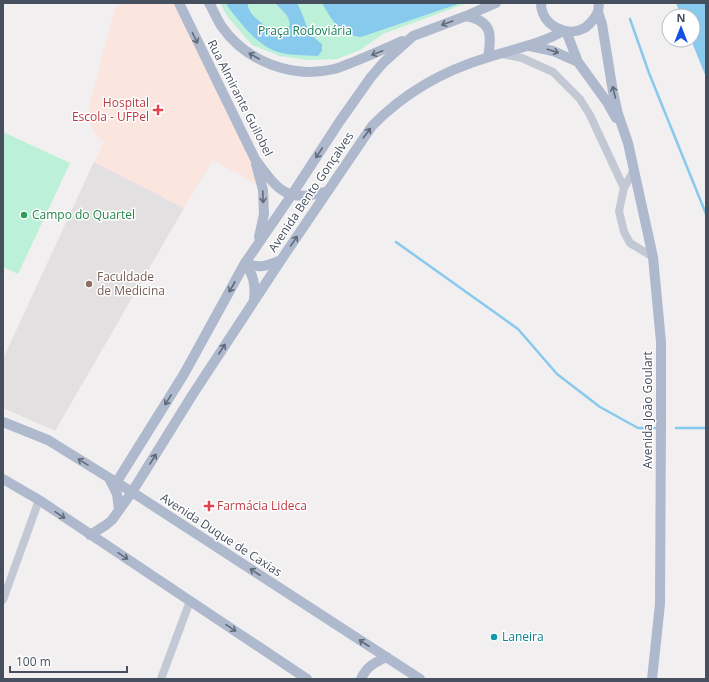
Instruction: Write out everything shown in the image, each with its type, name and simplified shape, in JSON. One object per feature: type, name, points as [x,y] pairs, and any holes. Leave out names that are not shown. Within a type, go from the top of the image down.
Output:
[{"type":"main road","name":"Rua Almirante Guilobel","points":[[179,3],[255,158],[275,184],[291,196]]},
{"type":"main road","name":"Rua Almirante Guilobel","points":[[209,3],[222,27],[235,42],[252,56],[276,67],[303,72],[333,69],[379,52],[413,36]]},
{"type":"main road","name":"Avenida Bento Gonçalves","points":[[113,480],[184,374],[244,263],[371,77],[383,63],[413,36],[496,3]]},
{"type":"main road","points":[[541,3],[541,8],[545,18],[553,26],[565,31]]},
{"type":"main road","name":"Avenida Bento Gonçalves","points":[[90,535],[112,520],[132,492],[193,394],[281,260],[369,131],[386,112],[402,99],[444,74],[488,57],[502,54],[552,37],[565,31],[576,31],[585,27],[593,21],[602,6]]},
{"type":"main road","name":"Avenida João Goulart","points":[[602,6],[602,24],[609,70],[617,107],[628,143],[653,256],[661,342],[660,604],[652,679]]},
{"type":"main road","points":[[466,16],[477,18],[485,24],[490,32],[491,40],[488,57]]},
{"type":"main road","name":"Avenida João Goulart","points":[[565,31],[578,62],[607,102],[628,143]]},
{"type":"main road","points":[[526,46],[553,51],[578,62]]},
{"type":"main road","points":[[255,158],[263,190],[264,214],[259,241]]},
{"type":"main road","points":[[291,196],[306,196],[328,191]]},
{"type":"main road","points":[[244,263],[262,267],[281,260]]},
{"type":"main road","points":[[244,263],[254,279],[255,289],[253,302]]},
{"type":"main road","name":"Avenida Duque de Caxias","points":[[3,422],[48,440],[113,480],[420,679]]},
{"type":"main road","points":[[3,479],[39,500],[308,679]]},
{"type":"main road","points":[[113,480],[119,510]]},
{"type":"main road","points":[[361,679],[365,671],[375,662],[387,657]]},
{"type":"street","points":[[502,54],[522,58],[553,72],[580,99],[590,115],[624,188]]},
{"type":"street","points":[[634,170],[624,188],[619,211],[624,232],[630,243],[653,256]]},
{"type":"street","points":[[3,600],[5,585],[39,500]]},
{"type":"street","points":[[161,679],[190,601]]},
{"type":"shaded area","name":"Hospital Escola - UFPel","points":[[125,3],[176,3],[251,158],[258,185],[213,160],[184,208],[94,162],[104,142],[94,133],[88,118],[90,102],[115,9],[119,5]]},
{"type":"shaded area","name":"Faculdade de Medicina","points":[[94,162],[184,208],[55,431],[3,408],[3,359]]},
{"type":"green space","name":"Praça Rodoviária","points":[[220,3],[467,3],[383,34],[360,50],[337,59],[308,60],[280,56],[252,45],[227,16]]},
{"type":"green space","name":"Campo do Quartel","points":[[3,132],[70,163],[18,274],[3,267]]},
{"type":"water","points":[[226,3],[248,3],[248,8],[255,18],[278,32],[283,33],[289,25],[289,21],[275,3],[297,3],[312,35],[322,44],[322,51],[318,56],[285,54],[275,51],[255,38],[243,26]]},
{"type":"water","points":[[322,3],[461,3],[361,37],[353,36],[337,26]]},
{"type":"water","points":[[676,3],[706,3],[706,77],[694,48],[701,48],[701,8],[678,8]]},
{"type":"waterway","points":[[630,19],[649,73],[706,214]]},
{"type":"waterway","points":[[396,242],[518,329],[557,374],[600,407],[638,428],[655,428]]},
{"type":"waterway","points":[[676,428],[706,428]]},
{"type":"place","name":"Hospital Escola - UFPel","points":[[158,110]]},
{"type":"place","name":"Campo do Quartel","points":[[24,215]]},
{"type":"place","name":"Faculdade de Medicina","points":[[89,284]]},
{"type":"place","name":"Farmácia Lideca","points":[[209,506]]},
{"type":"place","name":"Laneira","points":[[494,637]]}]
